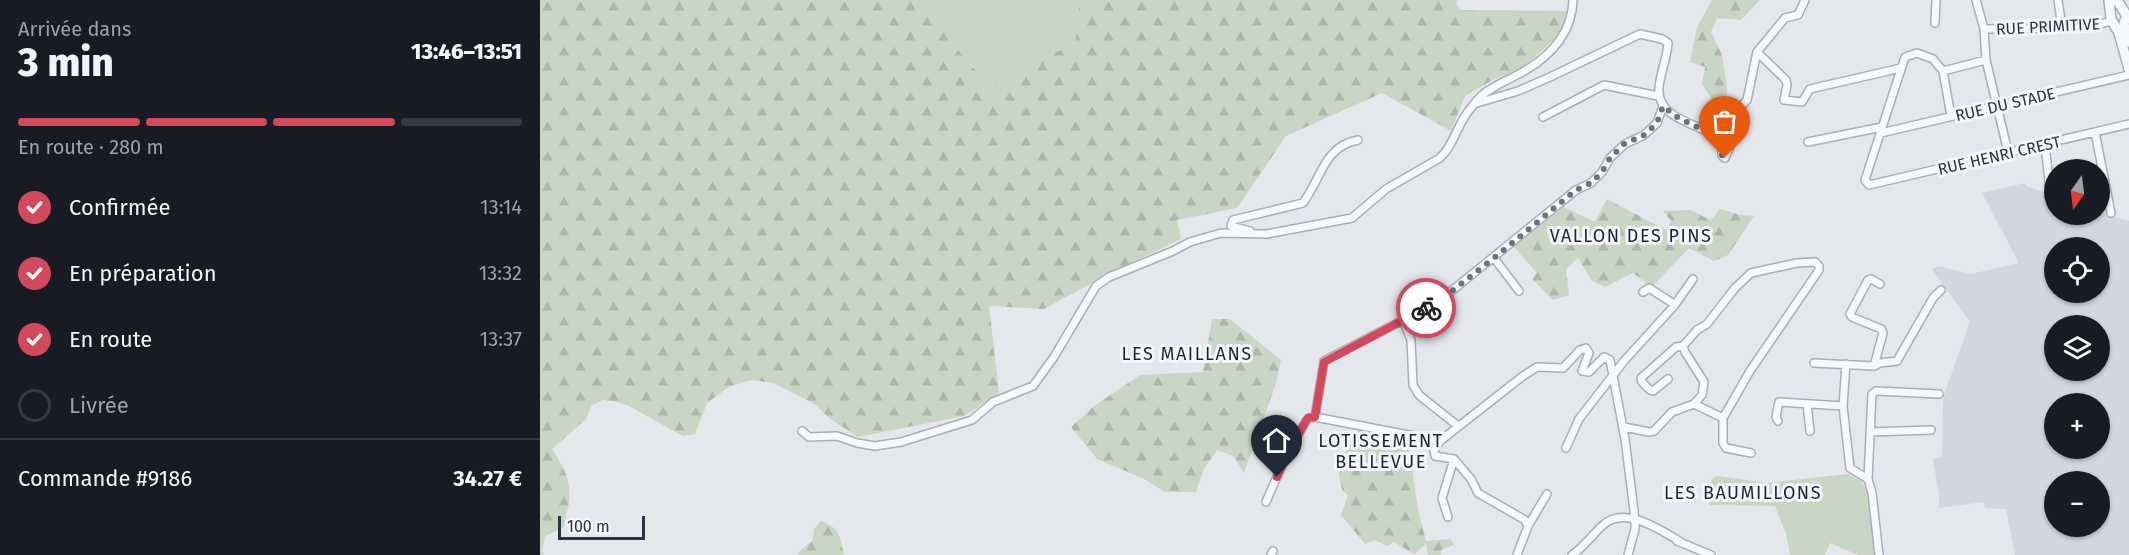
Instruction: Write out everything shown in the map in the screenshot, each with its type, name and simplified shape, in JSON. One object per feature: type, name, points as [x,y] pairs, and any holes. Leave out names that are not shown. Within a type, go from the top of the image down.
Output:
[{"type":"street","points":[[802,431],[809,437],[837,436],[875,446],[901,442],[972,420],[993,402],[1033,386],[1054,357],[1096,286],[1109,277],[1191,242],[1221,233],[1275,232],[1353,218],[1386,189],[1440,158],[1446,152],[1468,110],[1488,90],[1531,68],[1559,44],[1570,21],[1573,0]]},
{"type":"street","points":[[1474,104],[1540,82],[1640,34],[1662,39],[1668,43],[1658,96],[1663,106],[1677,117],[1719,138],[1722,144],[1722,156],[1725,158],[1734,137],[1734,115],[1747,100],[1757,52],[1785,18],[1798,15],[1805,0]]},
{"type":"street","points":[[1935,23],[1936,0]]},
{"type":"street","points":[[1976,0],[1984,29],[1986,60],[2008,152]]},
{"type":"street","points":[[2058,0],[2062,27]]},
{"type":"street","points":[[2109,0],[2122,18],[2128,65]]},
{"type":"street","points":[[2117,0],[2129,44]]},
{"type":"street","name":"RUE PRIMITIVE","points":[[1984,29],[2103,24],[2122,18]]},
{"type":"street","points":[[1757,52],[1786,80],[1784,100],[1802,102],[1810,89],[1901,68]]},
{"type":"street","points":[[1881,130],[1905,57],[1917,53],[1933,60],[1943,71],[1951,116]]},
{"type":"street","points":[[1943,71],[1986,60]]},
{"type":"street","name":"RUE DU STADE","points":[[1808,142],[1951,116],[2129,75]]},
{"type":"street","points":[[1543,117],[1604,86],[1658,96]]},
{"type":"street","points":[[1315,417],[1324,362],[1438,302],[1576,190],[1591,183],[1624,144],[1644,135],[1657,123],[1663,106]]},
{"type":"street","name":"RUE HENRI CREST","points":[[1881,130],[1865,180],[1869,185],[2129,123]]},
{"type":"street","points":[[2095,132],[2111,213]]},
{"type":"street","points":[[1275,232],[1248,231],[1231,226],[1233,220],[1304,203],[1331,153],[1348,142],[1358,140]]},
{"type":"street","points":[[2044,144],[2046,159]]},
{"type":"street","points":[[1494,258],[1519,291]]},
{"type":"street","points":[[1668,379],[1653,391],[1641,378],[1676,347],[1683,346],[1696,330],[1707,324],[1735,288],[1751,273],[1797,263],[1815,262],[1819,270],[1750,371],[1723,418],[1723,443],[1726,448],[1751,453]]},
{"type":"street","points":[[1566,448],[1579,419],[1693,279]]},
{"type":"street","points":[[1874,366],[1883,333],[1881,329],[1852,317],[1850,314],[1868,280],[1871,279],[1880,284]]},
{"type":"street","points":[[1642,292],[1649,288],[1674,304]]},
{"type":"street","points":[[1814,363],[1874,366],[1897,361],[1941,290]]},
{"type":"street","points":[[1403,320],[1411,340],[1413,385],[1419,395],[1458,426]]},
{"type":"street","points":[[1624,427],[1654,431],[1672,412],[1694,404],[1702,395],[1704,382],[1683,346]]},
{"type":"street","points":[[1528,526],[1525,520],[1478,493],[1471,479],[1454,459],[1435,456],[1434,450],[1440,441],[1458,426],[1523,376],[1537,367],[1563,368],[1584,348],[1589,353],[1582,371],[1589,372],[1604,357],[1610,360],[1614,374],[1624,427],[1635,521],[1628,555]]},
{"type":"street","points":[[1846,364],[1843,406],[1850,468],[1868,479]]},
{"type":"street","points":[[1879,555],[1872,493],[1868,479],[1872,394],[1876,391],[1939,394]]},
{"type":"street","points":[[1778,421],[1776,417],[1779,402],[1843,406]]},
{"type":"street","points":[[1694,404],[1723,418]]},
{"type":"street","points":[[1807,404],[1810,430]]},
{"type":"street","points":[[1266,502],[1286,456],[1308,418],[1315,417],[1440,441]]},
{"type":"street","points":[[1625,439],[1636,430]]},
{"type":"street","points":[[1870,432],[1931,430]]},
{"type":"street","points":[[1448,518],[1442,498],[1454,459]]},
{"type":"street","points":[[1517,555],[1528,526],[1547,494]]},
{"type":"street","points":[[1572,555],[1604,524],[1622,517],[1711,555]]},
{"type":"shaded area","points":[[2025,183],[2026,186],[2044,192],[2044,225],[2110,225],[2110,215],[2129,221],[2129,555],[2015,555],[2006,509],[1985,508],[1984,502],[1939,508],[1933,459],[1942,457],[1943,398],[1970,322],[1932,269],[1938,266],[1971,274],[2019,263],[1982,193]]},
{"type":"green space","points":[[540,0],[915,0],[991,88],[1075,42],[1080,0],[1457,0],[1456,4],[1461,10],[1572,11],[1555,39],[1521,69],[1496,78],[1465,96],[1451,131],[1382,93],[1286,136],[1237,208],[1177,220],[1181,239],[1118,269],[1044,309],[989,306],[999,393],[964,416],[858,437],[829,418],[816,405],[773,383],[751,380],[729,387],[707,403],[695,434],[683,436],[627,405],[603,400],[591,406],[586,419],[552,449],[567,479],[568,505],[563,528],[545,536],[542,551],[544,555],[540,555]]},
{"type":"green space","points":[[915,0],[1080,0],[1075,42],[991,88]]},
{"type":"green space","points":[[1712,0],[1760,0],[1741,20],[1717,18],[1711,32],[1722,55],[1727,88],[1726,103],[1718,108],[1702,84],[1705,67],[1690,62],[1697,27]]},
{"type":"green space","points":[[1607,199],[1666,230],[1671,221],[1663,211],[1690,210],[1711,220],[1720,209],[1754,216],[1728,255],[1714,261],[1689,248],[1652,287],[1633,273],[1605,287],[1592,281],[1578,258],[1566,269],[1569,295],[1553,300],[1532,279],[1537,273],[1514,247],[1564,207],[1595,222]]},
{"type":"green space","points":[[1212,319],[1230,319],[1281,360],[1276,383],[1244,473],[1233,456],[1217,450],[1204,469],[1196,492],[1165,492],[1144,479],[1097,459],[1071,427],[1094,406],[1140,375],[1203,372]]},
{"type":"green space","points":[[1359,430],[1408,439],[1418,510],[1426,541],[1451,539],[1454,545],[1441,550],[1441,555],[1428,555],[1426,544],[1414,554],[1394,542],[1387,546],[1375,540],[1365,544],[1341,515],[1348,495],[1342,490],[1338,469],[1353,433]]},
{"type":"green space","points":[[1847,474],[1860,480],[1867,490],[1876,555],[1858,555],[1830,543],[1825,555],[1790,555],[1786,534],[1775,506],[1710,505],[1709,485],[1717,476],[1768,483]]},
{"type":"green space","points":[[821,521],[836,530],[844,555],[798,555],[813,540],[814,529]]},
{"type":"way so far","points":[[1426,308],[1438,302],[1494,258],[1576,190],[1591,183],[1624,144],[1644,135],[1657,123],[1663,106],[1677,117],[1719,138],[1722,144],[1722,156],[1725,158]]},
{"type":"district","name":"VALLON DES PINS","points":[[1631,236]]},
{"type":"district","name":"LES MAILLANS","points":[[1187,354]]},
{"type":"district","name":"LOTISSEMENT BELLEVUE","points":[[1381,451]]},
{"type":"district","name":"LES BAUMILLONS","points":[[1743,493]]},
{"type":"route","points":[[1277,477],[1306,421],[1308,418],[1315,417],[1324,362],[1426,308]]}]
